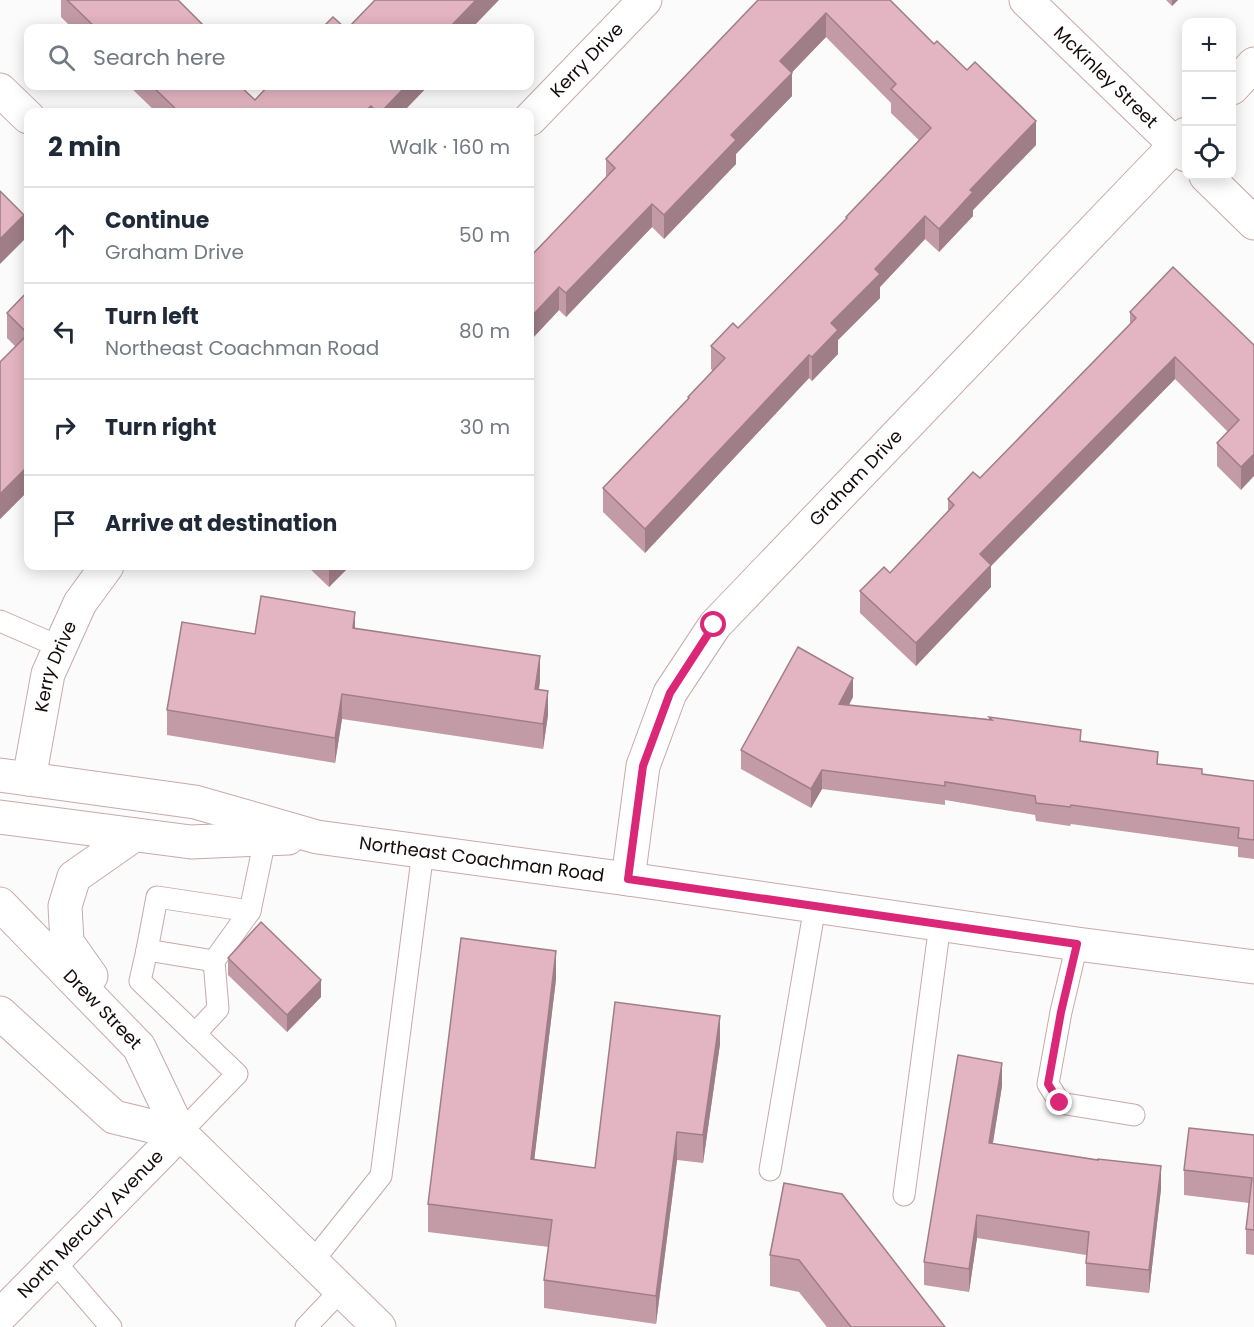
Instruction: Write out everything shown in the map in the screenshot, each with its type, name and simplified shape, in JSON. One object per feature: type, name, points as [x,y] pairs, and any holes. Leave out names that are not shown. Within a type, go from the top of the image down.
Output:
[{"type":"main road","name":"Kerry Drive","points":[[534,115],[645,0]]},
{"type":"main road","name":"McKinley Street","points":[[1026,0],[1182,144]]},
{"type":"main road","points":[[1236,84],[1254,64]]},
{"type":"main road","points":[[0,90],[24,113]]},
{"type":"main road","name":"Graham Drive","points":[[628,879],[643,766],[670,693],[714,625],[1182,146]]},
{"type":"main road","points":[[1210,180],[1254,223]]},
{"type":"main road","name":"Kerry Drive","points":[[14,777],[48,674],[80,603],[104,570]]},
{"type":"main road","name":"Northeast Coachman Road","points":[[14,777],[195,802],[316,837]]},
{"type":"main road","name":"Northeast Coachman Road","points":[[0,817],[191,842],[316,837],[1254,967]]},
{"type":"main road","points":[[135,835],[74,878],[65,906],[67,942],[139,1047]]},
{"type":"main road","name":"Drew Street","points":[[0,904],[139,1047],[180,1133],[379,1327]]},
{"type":"main road","points":[[0,1013],[114,1117],[180,1133]]},
{"type":"main road","name":"North Mercury Avenue","points":[[0,1316],[180,1133]]},
{"type":"lane","points":[[0,621],[60,647]]},
{"type":"lane","points":[[195,1034],[218,1009],[214,961],[250,912],[265,838]]},
{"type":"lane","points":[[312,1262],[381,1176],[423,851]]},
{"type":"lane","points":[[180,1133],[237,1074],[140,981],[157,897],[250,912]]},
{"type":"lane","points":[[770,1170],[815,906]]},
{"type":"lane","points":[[904,1195],[940,924]]},
{"type":"lane","points":[[1077,944],[1061,1012],[1048,1084],[1060,1103],[1134,1115]]},
{"type":"lane","points":[[147,950],[214,961]]},
{"type":"lane","points":[[54,1261],[111,1327]]},
{"type":"lane","points":[[306,1327],[341,1290]]},
{"type":"building","points":[[67,0],[178,0],[202,24],[92,24]]},
{"type":"building","points":[[375,0],[476,0],[453,24],[352,24]]},
{"type":"building","points":[[758,0],[890,0],[934,44],[937,41],[967,70],[975,62],[1036,121],[970,190],[973,192],[939,229],[925,216],[875,269],[880,274],[831,323],[838,330],[812,357],[809,355],[645,529],[603,488],[725,358],[711,346],[733,323],[738,328],[847,218],[931,128],[891,89],[896,84],[826,13],[780,61],[792,73],[731,135],[736,140],[664,215],[652,204],[566,293],[559,287],[534,314],[534,253],[615,168],[606,159]]},
{"type":"building","points":[[333,17],[341,24],[326,24]]},
{"type":"building","points":[[156,90],[244,90],[255,100],[264,90],[402,90],[385,108],[371,106],[369,108],[175,108]]},
{"type":"building","points":[[0,191],[24,215],[0,239]]},
{"type":"building","points":[[1173,267],[1254,345],[1254,454],[1241,467],[1217,443],[1239,420],[1175,357],[980,554],[991,565],[916,643],[860,591],[884,567],[890,573],[954,505],[948,499],[973,472],[980,478],[1136,318],[1130,312]]},
{"type":"building","points":[[24,295],[24,330],[7,313]]},
{"type":"building","points":[[24,338],[24,470],[0,494],[0,362]]},
{"type":"building","points":[[261,596],[355,612],[353,628],[540,656],[535,689],[548,691],[543,724],[342,694],[335,738],[167,710],[182,622],[255,634]]},
{"type":"building","points":[[798,647],[853,678],[839,704],[992,720],[989,717],[1081,730],[1080,741],[1158,752],[1157,764],[1202,769],[1202,774],[1254,781],[1254,840],[1238,838],[1239,828],[1071,805],[1070,807],[1036,803],[1035,796],[945,782],[945,786],[822,770],[811,789],[741,750]]},
{"type":"building","points":[[261,922],[321,980],[287,1015],[228,958]]},
{"type":"building","points":[[461,938],[556,951],[531,1159],[595,1168],[615,1002],[720,1016],[703,1135],[677,1132],[656,1296],[544,1280],[552,1220],[428,1204]]},
{"type":"building","points":[[958,1055],[1002,1063],[989,1143],[1098,1160],[1161,1166],[1149,1270],[1086,1263],[1089,1232],[977,1215],[969,1269],[924,1262]]},
{"type":"building","points":[[1189,1128],[1254,1135],[1254,1230],[1246,1229],[1252,1178],[1184,1170]]},
{"type":"building","points":[[784,1183],[842,1194],[945,1327],[851,1327],[799,1260],[770,1255]]},
{"type":"route","points":[[714,625],[670,693],[643,766],[628,879],[1077,944],[1061,1012],[1048,1084],[1060,1103]]}]
